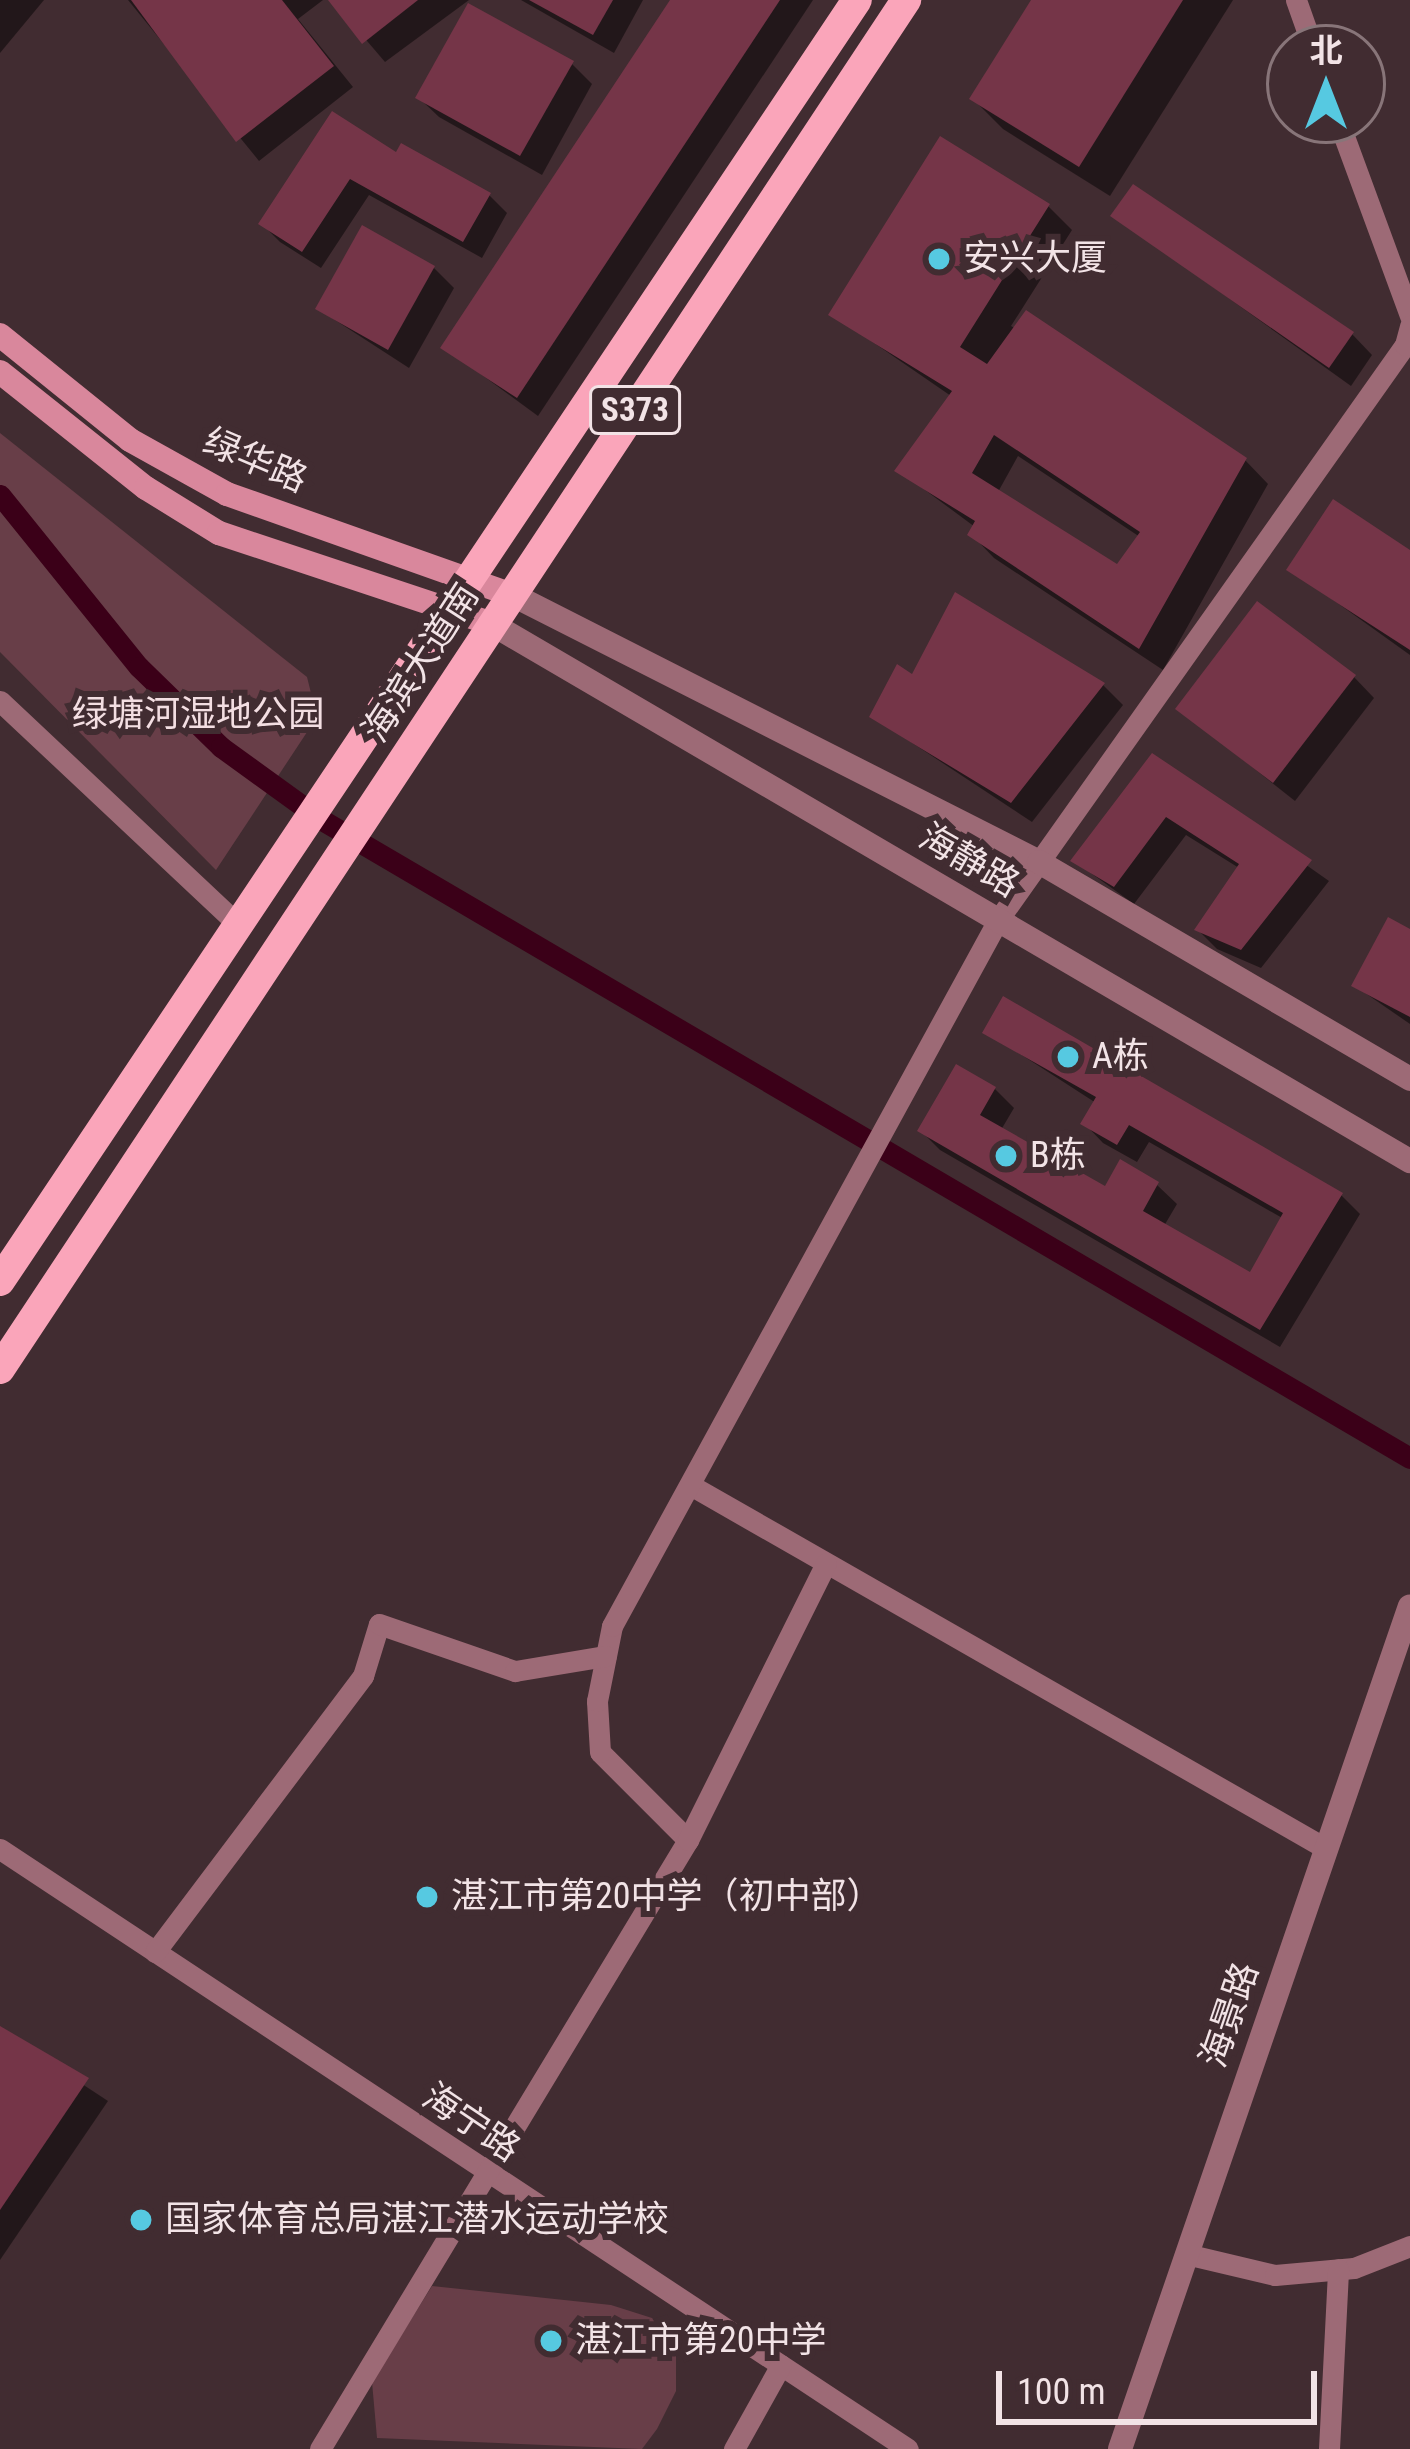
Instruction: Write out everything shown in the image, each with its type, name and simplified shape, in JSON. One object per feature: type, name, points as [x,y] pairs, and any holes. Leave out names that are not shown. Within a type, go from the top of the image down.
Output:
[{"type":"main road","name":"海滨大道南","points":[[0,1281],[235,922],[473,584],[857,0]]},
{"type":"main road","name":"海滨大道南","points":[[0,1369],[905,0]]},
{"type":"main road","name":"绿华路","points":[[0,335],[130,440],[227,494],[513,595]]},
{"type":"main road","name":"绿华路","points":[[0,372],[146,488],[220,533],[449,616],[492,624]]},
{"type":"street","points":[[1347,144],[1410,316]]},
{"type":"street","points":[[688,1840],[600,1752],[597,1701],[612,1626],[998,920],[1405,345],[1410,326]]},
{"type":"street","name":"海静路","points":[[513,595],[1039,862],[1410,1078]]},
{"type":"street","name":"海静路","points":[[492,624],[1410,1161]]},
{"type":"street","points":[[0,701],[235,922]]},
{"type":"street","points":[[692,1486],[1324,1848]]},
{"type":"street","points":[[320,2449],[688,1840],[826,1563]]},
{"type":"street","name":"海景路","points":[[1120,2449],[1410,1606]]},
{"type":"street","points":[[154,1952],[363,1676],[379,1624],[514,1671],[606,1656]]},
{"type":"street","name":"海宁路","points":[[0,1849],[908,2449]]},
{"type":"street","points":[[1186,2254],[1275,2275],[1338,2269],[1410,2246]]},
{"type":"street","points":[[1329,2449],[1338,2269]]},
{"type":"street","points":[[734,2449],[780,2365]]},
{"type":"green space","name":"绿塘河湿地公园","points":[[0,433],[307,677],[317,717],[216,870],[0,652]]},
{"type":"green space","name":"湛江市第20中学","points":[[432,2286],[611,2305],[652,2318],[676,2348],[676,2391],[657,2429],[642,2449],[377,2438],[372,2382]]},
{"type":"building","points":[[131,0],[282,0],[334,66],[236,142]]},
{"type":"building","points":[[328,0],[418,0],[362,44]]},
{"type":"building","points":[[529,0],[613,0],[593,35]]},
{"type":"building","points":[[670,0],[780,0],[517,398],[440,348]]},
{"type":"building","points":[[1031,0],[1183,0],[1079,167],[969,99]]},
{"type":"building","points":[[468,3],[574,61],[520,156],[415,98]]},
{"type":"building","points":[[332,111],[396,152],[401,143],[491,193],[463,242],[350,179],[302,252],[258,224]]},
{"type":"building","points":[[940,136],[1050,204],[960,347],[987,364],[1026,310],[1247,458],[1139,649],[967,535],[975,521],[894,471],[952,391],[828,315]],"holes":[[[994,435],[1140,532],[1117,564],[972,473]]]},
{"type":"building","points":[[1133,184],[1354,332],[1329,368],[1110,216]]},
{"type":"building","points":[[362,225],[435,266],[388,350],[315,309]]},
{"type":"building","points":[[1333,499],[1410,550],[1410,650],[1286,570]]},
{"type":"building","points":[[955,592],[1105,683],[1011,803],[869,717],[897,664],[912,674]]},
{"type":"building","points":[[1257,601],[1356,675],[1273,783],[1175,709]]},
{"type":"building","points":[[1152,753],[1312,860],[1241,950],[1194,930],[1239,864],[1166,817],[1114,887],[1070,861]]},
{"type":"building","points":[[1388,917],[1410,929],[1410,1017],[1351,986]]},
{"type":"building","points":[[1003,996],[1343,1193],[1260,1330],[917,1131],[956,1064],[996,1087],[980,1115],[1105,1186],[1120,1159],[1159,1182],[1143,1211],[1250,1272],[1283,1213],[1129,1125],[1117,1145],[1080,1124],[1096,1097],[982,1033]]},
{"type":"building","points":[[0,2026],[89,2078],[0,2210]]},
{"type":"waterway","points":[[0,495],[139,667],[221,747],[322,820],[1410,1458]]},
{"type":"place","name":"安兴大厦","points":[[939,259]]},
{"type":"place","name":"A栋","points":[[1068,1057]]},
{"type":"place","name":"B栋","points":[[1006,1156]]},
{"type":"place","name":"湛江市第20中学（初中部）","points":[[427,1897]]},
{"type":"place","name":"国家体育总局湛江潜水运动学校","points":[[141,2220]]},
{"type":"place","name":"湛江市第20中学","points":[[551,2341]]}]
